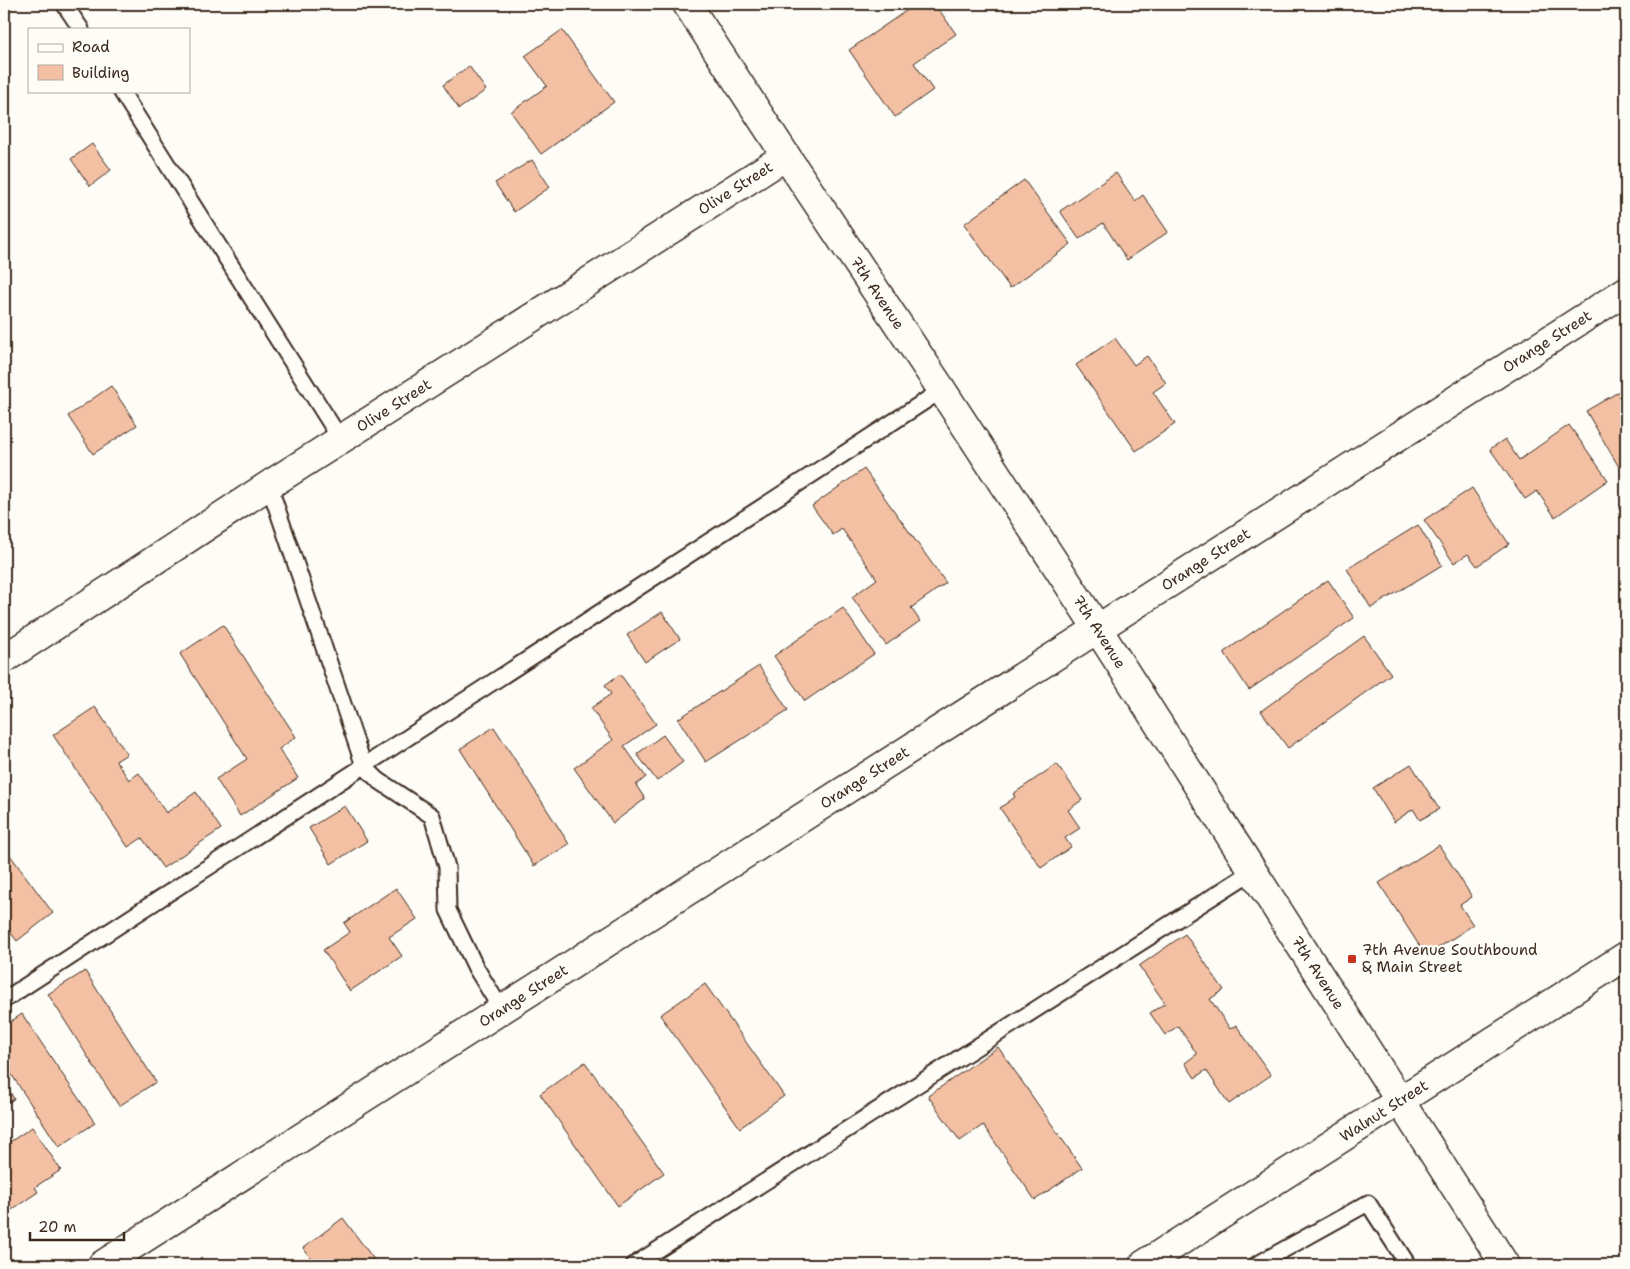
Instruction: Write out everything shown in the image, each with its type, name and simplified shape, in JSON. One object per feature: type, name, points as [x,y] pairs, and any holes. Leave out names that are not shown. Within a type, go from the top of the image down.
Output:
[{"type":"street","name":"7th Avenue","points":[[688,4],[1097,628],[1505,1265]]},
{"type":"street","name":"Olive Street","points":[[4,659],[268,485],[786,156]]},
{"type":"street","name":"Orange Street","points":[[102,1265],[1626,291]]},
{"type":"street","name":"Walnut Street","points":[[1143,1265],[1626,956]]},
{"type":"lane","points":[[64,4],[79,28]]},
{"type":"lane","points":[[122,92],[341,440]]},
{"type":"lane","points":[[4,1000],[942,390]]},
{"type":"lane","points":[[268,485],[364,766],[378,780],[432,816],[447,867],[448,910],[476,968],[501,1009]]},
{"type":"lane","points":[[634,1265],[1253,871]]},
{"type":"lane","points":[[1256,1265],[1368,1203],[1408,1265]]},
{"type":"building","points":[[916,4],[935,4],[956,34],[914,63],[933,90],[895,117],[849,50]]},
{"type":"building","points":[[562,30],[614,102],[541,154],[511,112],[547,86],[525,56]]},
{"type":"building","points":[[469,66],[486,90],[459,109],[443,85]]},
{"type":"building","points":[[92,144],[111,170],[90,186],[71,159]]},
{"type":"building","points":[[532,160],[550,187],[514,212],[495,183]]},
{"type":"building","points":[[1116,173],[1135,201],[1143,195],[1168,232],[1127,260],[1103,223],[1079,239],[1060,211]]},
{"type":"building","points":[[1024,180],[1071,244],[1010,288],[964,224]]},
{"type":"building","points":[[1115,338],[1134,365],[1147,356],[1166,383],[1153,392],[1175,424],[1136,451],[1076,365]]},
{"type":"building","points":[[111,386],[137,425],[93,454],[68,416]]},
{"type":"building","points":[[1620,391],[1626,401],[1626,463],[1619,467],[1586,411]]},
{"type":"building","points":[[1569,425],[1608,480],[1555,517],[1537,491],[1525,499],[1490,449],[1505,439],[1519,460]]},
{"type":"building","points":[[864,469],[946,583],[911,608],[920,621],[886,645],[852,597],[877,579],[842,529],[833,535],[812,506]]},
{"type":"building","points":[[1472,488],[1509,544],[1477,566],[1468,554],[1454,563],[1424,520]]},
{"type":"building","points":[[1418,525],[1442,565],[1371,608],[1347,569]]},
{"type":"building","points":[[1328,580],[1354,618],[1249,690],[1224,652]]},
{"type":"building","points":[[843,608],[874,654],[805,701],[774,656]]},
{"type":"building","points":[[662,612],[680,639],[645,662],[627,635]]},
{"type":"building","points":[[223,625],[296,737],[279,749],[298,778],[240,816],[216,779],[247,759],[180,654]]},
{"type":"building","points":[[1364,636],[1391,674],[1288,748],[1261,711]]},
{"type":"building","points":[[759,666],[788,710],[706,762],[678,719]]},
{"type":"building","points":[[620,674],[656,724],[624,746],[646,777],[636,785],[645,799],[613,823],[574,768],[613,740],[591,708],[611,694],[605,685]]},
{"type":"building","points":[[95,707],[127,754],[116,761],[129,780],[139,773],[166,813],[196,792],[221,829],[163,868],[142,838],[128,847],[53,735]]},
{"type":"building","points":[[494,727],[569,844],[534,866],[460,749]]},
{"type":"building","points":[[663,735],[683,762],[657,781],[637,754]]},
{"type":"building","points":[[1057,764],[1082,800],[1068,810],[1080,828],[1065,838],[1071,847],[1041,868],[1000,808],[1015,797],[1013,794]]},
{"type":"building","points":[[1411,764],[1439,809],[1420,820],[1413,809],[1394,822],[1373,788]]},
{"type":"building","points":[[345,806],[367,841],[331,864],[309,828]]},
{"type":"building","points":[[1439,845],[1472,897],[1460,905],[1473,925],[1426,956],[1379,883]]},
{"type":"building","points":[[4,847],[53,913],[17,941],[4,924]]},
{"type":"building","points":[[396,888],[417,919],[389,937],[402,956],[350,991],[323,950],[350,932],[344,923]]},
{"type":"building","points":[[1185,934],[1224,990],[1210,999],[1230,1029],[1236,1025],[1271,1075],[1229,1104],[1206,1070],[1195,1078],[1185,1063],[1197,1054],[1178,1026],[1165,1035],[1150,1013],[1165,1003],[1139,966]]},
{"type":"building","points":[[85,971],[156,1082],[119,1106],[48,994]]},
{"type":"building","points":[[705,984],[784,1096],[740,1128],[660,1015]]},
{"type":"building","points":[[22,1014],[95,1123],[59,1147],[4,1063],[4,1026]]},
{"type":"building","points":[[998,1047],[1082,1168],[1035,1200],[983,1125],[960,1141],[928,1096]]},
{"type":"building","points":[[585,1062],[664,1173],[618,1206],[540,1094]]},
{"type":"building","points":[[4,1081],[14,1099],[4,1105]]},
{"type":"building","points":[[32,1127],[61,1170],[35,1187],[38,1192],[4,1215],[4,1146]]},
{"type":"building","points":[[343,1218],[378,1265],[316,1265],[303,1248]]},
{"type":"place","name":"7th Avenue Southbound & Main Street","points":[[1352,959]]}]
